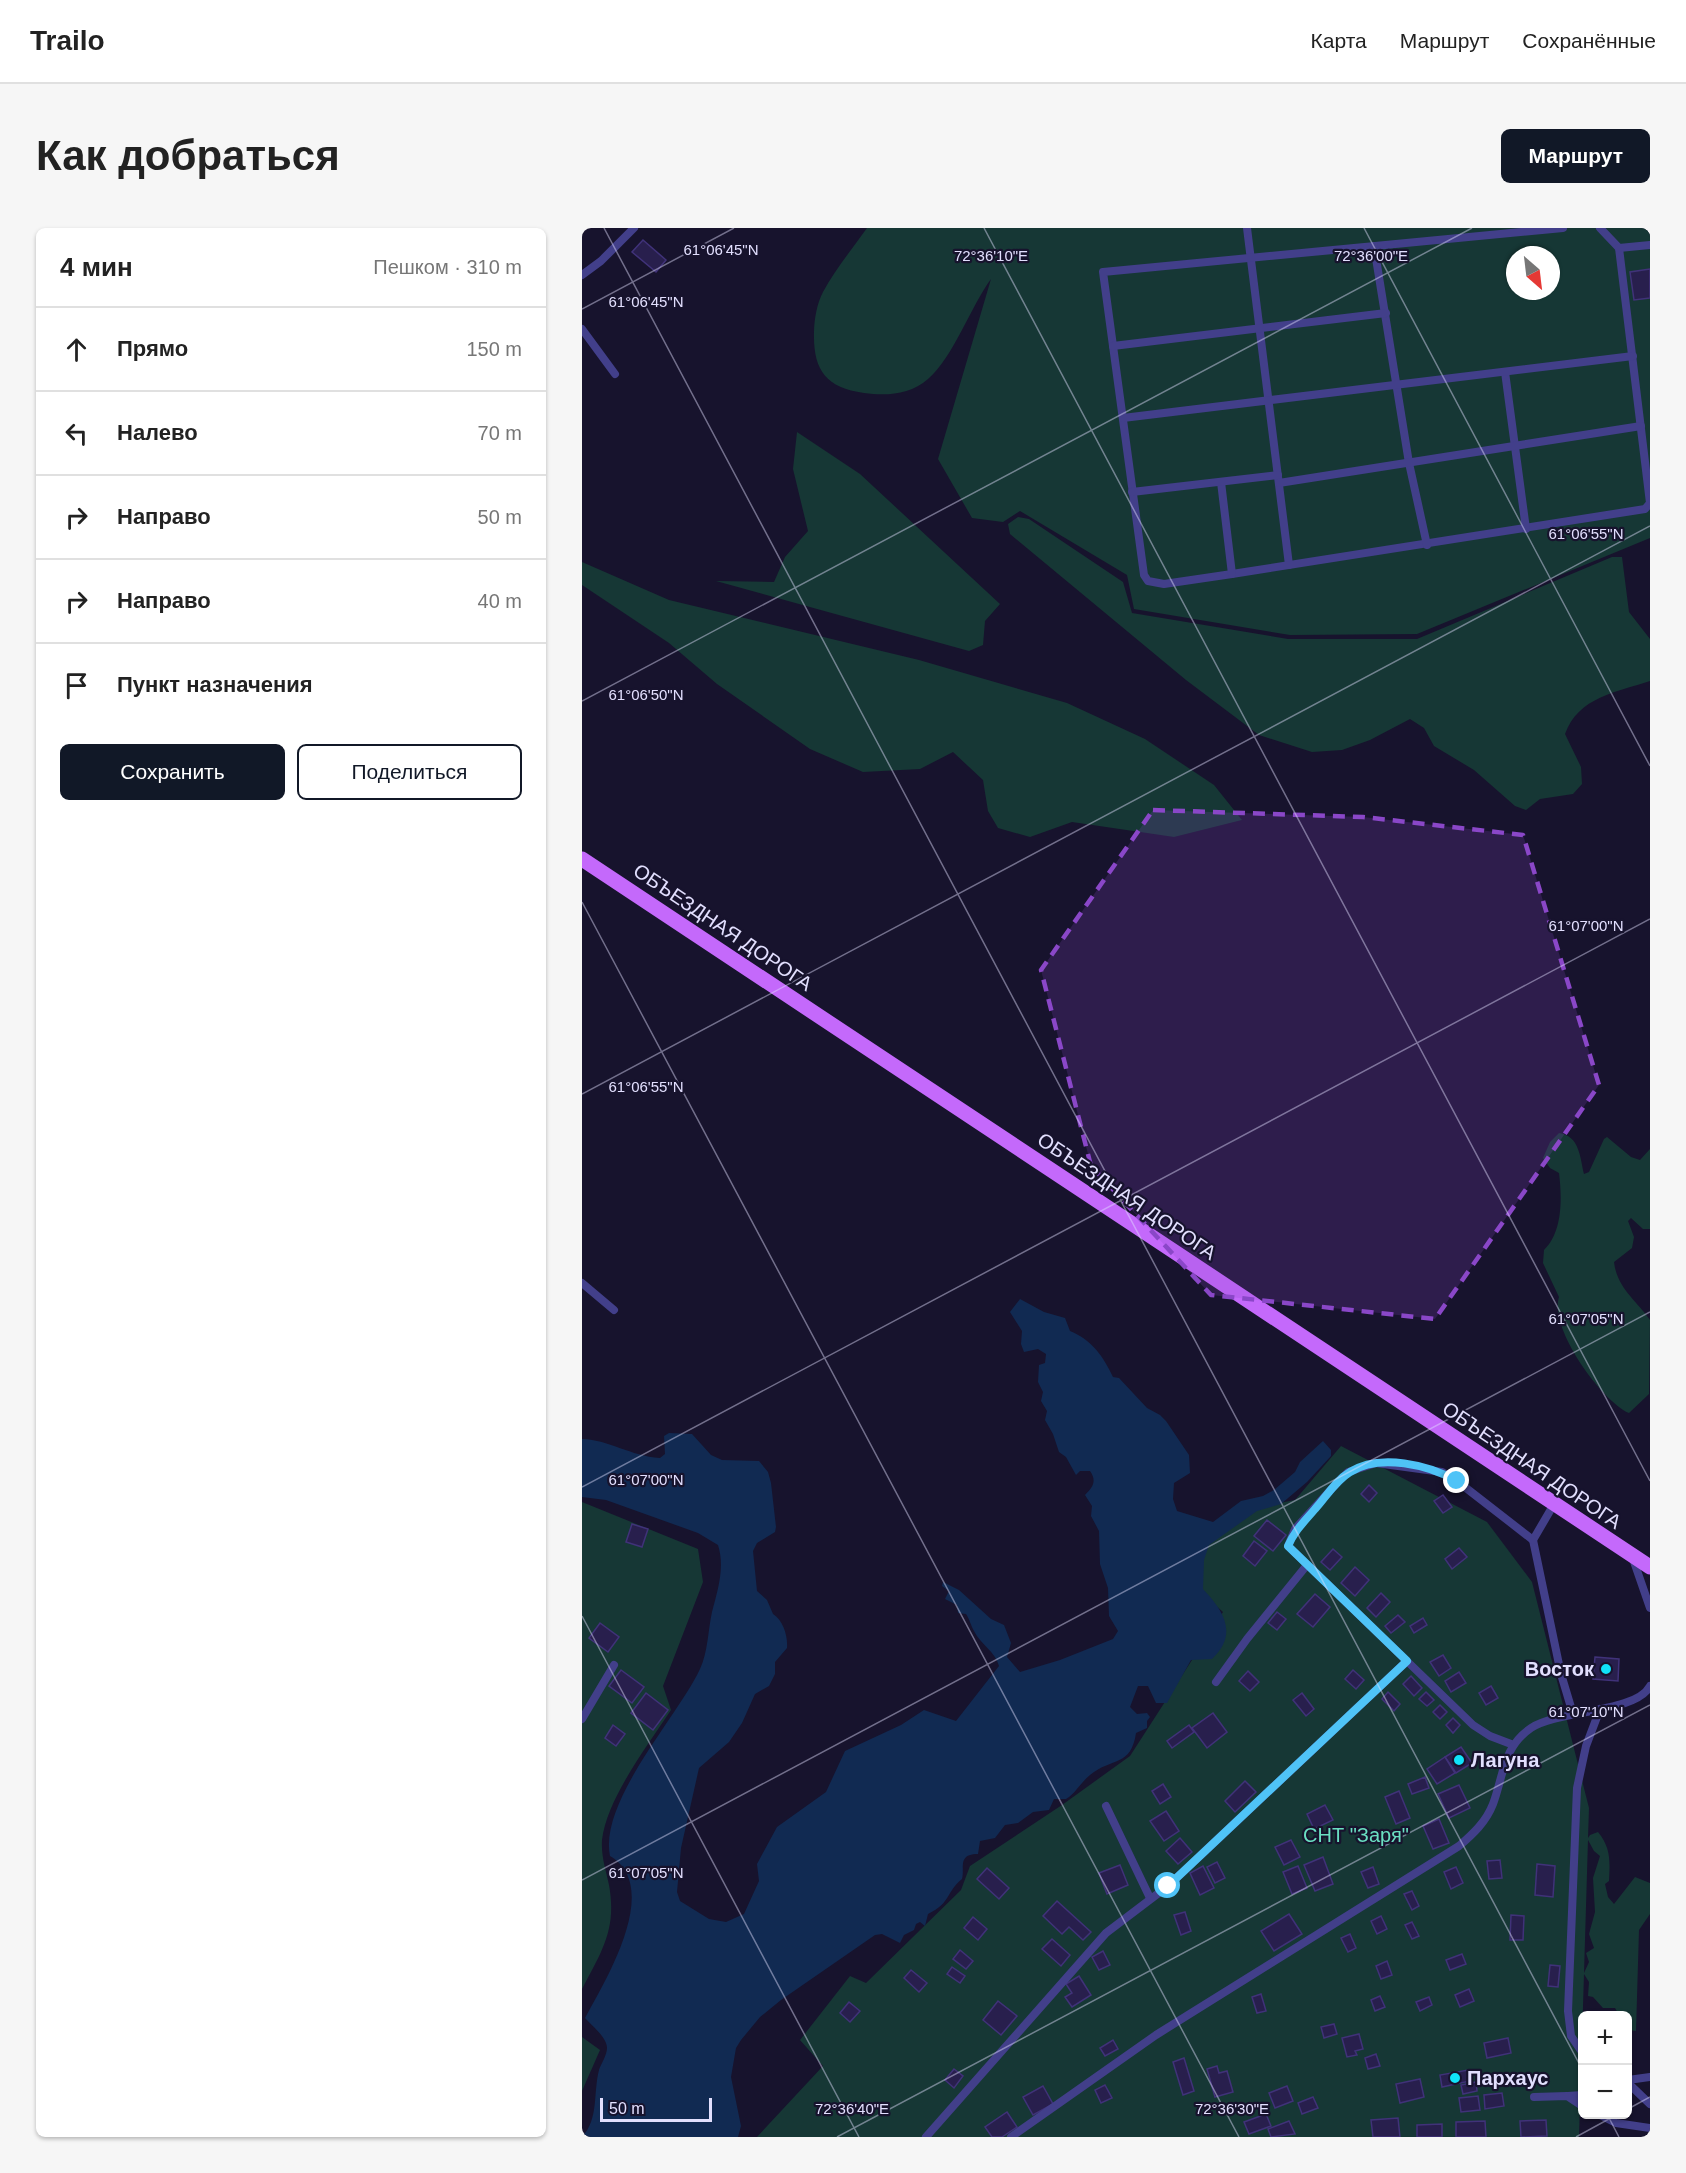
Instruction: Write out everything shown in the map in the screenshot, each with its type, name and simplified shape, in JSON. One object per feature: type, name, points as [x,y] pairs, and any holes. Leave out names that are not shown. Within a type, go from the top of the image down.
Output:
[{"type":"main road","name":"ОБЪЕЗДНАЯ ДОРОГА","points":[[582,859],[1650,1568]]},
{"type":"main road","points":[[1631,1556],[1650,1562]]},
{"type":"lane","points":[[582,275],[601,261],[634,228]]},
{"type":"lane","points":[[1247,228],[1289,565]]},
{"type":"lane","points":[[1563,228],[1103,272],[1144,575],[1148,581],[1164,584],[1427,545],[1645,509],[1650,503],[1619,248],[1600,228]]},
{"type":"lane","points":[[1619,248],[1650,245]]},
{"type":"lane","points":[[1374,246],[1409,464],[1427,545]]},
{"type":"lane","points":[[1113,346],[1386,313]]},
{"type":"lane","points":[[582,328],[615,375]]},
{"type":"lane","points":[[1123,418],[1633,356]]},
{"type":"lane","points":[[1505,372],[1526,529]]},
{"type":"lane","points":[[1132,492],[1409,464],[1641,426]]},
{"type":"lane","points":[[1221,482],[1232,574]]},
{"type":"lane","points":[[582,1283],[614,1310]]},
{"type":"lane","points":[[1511,1744],[1490,1737],[1473,1725],[1288,1546],[1295,1529],[1348,1472],[1376,1463],[1442,1472],[1533,1540],[1562,1674],[1574,1714]]},
{"type":"lane","points":[[1533,1540],[1554,1504]]},
{"type":"lane","points":[[1631,1556],[1650,1608]]},
{"type":"lane","points":[[1216,1682],[1246,1639],[1307,1565]]},
{"type":"lane","points":[[926,2137],[1106,1934],[1168,1886],[1407,1661]]},
{"type":"lane","points":[[582,1719],[614,1665]]},
{"type":"lane","points":[[1011,2137],[1156,2035],[1459,1846],[1479,1829],[1492,1805],[1511,1744],[1532,1727],[1574,1714],[1636,1700],[1650,1686]]},
{"type":"lane","points":[[1578,2046],[1571,2036],[1568,2011],[1576,1800],[1586,1746],[1600,1709]]},
{"type":"lane","points":[[1106,1806],[1150,1898]]},
{"type":"lane","points":[[1632,2079],[1639,2076],[1650,2077]]},
{"type":"lane","points":[[1632,2085],[1650,2103]]},
{"type":"lane","points":[[1534,2097],[1578,2095]]},
{"type":"lane","points":[[1567,2096],[1578,2103]]},
{"type":"lane","points":[[1607,2119],[1616,2123],[1650,2128]]},
{"type":"highlighted area","points":[[1153,810],[1363,817],[1523,835],[1599,1085],[1435,1319],[1211,1295],[1091,1166],[1041,970]]},
{"type":"green space","points":[[867,228],[1650,228],[1650,538],[1417,634],[1290,635],[1134,609],[1127,575],[1020,511],[1003,522],[972,518],[938,459],[991,279],[946,358],[928,379],[906,391],[872,394],[840,387],[831,381],[819,366],[816,356],[814,345],[818,306],[821,296]]},
{"type":"green space","points":[[797,432],[860,474],[1000,604],[985,621],[983,645],[969,651],[716,581],[774,582],[785,557],[808,531],[793,469]]},
{"type":"green space","points":[[1018,517],[1029,519],[1123,582],[1132,613],[1288,639],[1417,639],[1612,557],[1622,557],[1629,612],[1650,639],[1650,681],[1600,698],[1579,712],[1565,734],[1581,767],[1582,784],[1573,794],[1540,799],[1526,810],[1515,806],[1474,770],[1434,746],[1424,728],[1410,719],[1370,740],[1342,750],[1312,752],[1259,735],[1186,680],[1010,534],[1008,524]]},
{"type":"green space","points":[[582,562],[669,600],[919,660],[1067,703],[1145,739],[1214,785],[1242,820],[1174,837],[1072,822],[1030,837],[998,828],[988,811],[983,780],[953,752],[920,769],[863,772],[810,749],[717,684],[669,643],[582,585]]},
{"type":"green space","points":[[1559,1133],[1571,1138],[1575,1143],[1584,1174],[1589,1172],[1607,1137],[1631,1157],[1640,1160],[1650,1149],[1650,1229],[1643,1229],[1631,1218],[1628,1221],[1634,1237],[1632,1248],[1614,1262],[1623,1287],[1650,1320],[1649,1394],[1629,1413],[1605,1394],[1592,1379],[1570,1345],[1558,1311],[1559,1297],[1543,1263],[1544,1250],[1555,1234],[1558,1224],[1561,1193],[1559,1173],[1550,1168],[1543,1158],[1550,1142]]},
{"type":"green space","name":"СНТ \"Заря\"","points":[[1341,1446],[1487,1522],[1532,1582],[1589,1808],[1588,1838],[1598,1832],[1607,1849],[1609,1881],[1605,1884],[1608,1897],[1614,1904],[1635,1877],[1650,1883],[1650,1914],[1639,1930],[1636,2031],[1632,2030],[1632,2011],[1603,2008],[1593,1997],[1588,1996],[1589,1982],[1584,1974],[1583,2011],[1578,2011],[1579,2137],[757,2137],[823,2066],[800,2040],[850,1976],[866,1983],[961,1890],[970,1866],[1062,1805],[1130,1756],[1223,1612],[1194,1586],[1200,1538],[1237,1511],[1295,1500]],"holes":[[[1588,1840],[1600,1856],[1593,1878],[1595,1912],[1589,1934],[1594,1948],[1586,1953],[1589,1962],[1584,1973]]]},
{"type":"green space","points":[[582,1502],[698,1549],[703,1582],[663,1686],[671,1710],[630,1772],[605,1824],[602,1846],[609,1885],[611,1914],[606,1939],[582,1989]]},
{"type":"green space","points":[[582,2037],[600,2050],[582,2091]]},
{"type":"water","points":[[1020,1299],[1044,1312],[1065,1318],[1070,1331],[1085,1339],[1096,1350],[1113,1377],[1119,1378],[1147,1408],[1166,1421],[1189,1455],[1190,1473],[1174,1483],[1173,1499],[1177,1511],[1213,1522],[1241,1501],[1263,1496],[1274,1490],[1295,1472],[1300,1462],[1323,1441],[1331,1450],[1331,1456],[1307,1482],[1281,1504],[1257,1511],[1209,1545],[1204,1560],[1203,1589],[1222,1614],[1225,1622],[1225,1640],[1212,1659],[1191,1660],[1167,1703],[1156,1703],[1148,1686],[1138,1686],[1130,1707],[1137,1714],[1147,1713],[1150,1717],[1147,1721],[1147,1728],[1136,1733],[1130,1751],[1125,1756],[1098,1769],[1066,1799],[1054,1799],[1049,1810],[1033,1812],[1018,1823],[1005,1825],[995,1838],[980,1841],[978,1854],[967,1856],[964,1859],[962,1879],[945,1901],[928,1914],[925,1926],[920,1922],[916,1924],[914,1930],[904,1935],[900,1943],[882,1934],[875,1935],[760,2017],[736,2048],[731,2077],[741,2126],[738,2137],[582,2137],[591,2122],[597,2079],[607,2048],[602,2036],[585,2018],[616,1959],[631,1911],[631,1889],[625,1870],[610,1856],[610,1834],[616,1810],[642,1760],[700,1669],[705,1655],[721,1562],[718,1545],[698,1533],[606,1500],[582,1497],[582,1439],[602,1442],[649,1457],[660,1458],[665,1454],[664,1436],[669,1433],[692,1434],[711,1455],[722,1460],[759,1461],[768,1472],[776,1527],[775,1532],[757,1543],[753,1551],[757,1591],[767,1600],[773,1614],[782,1624],[787,1638],[787,1648],[775,1662],[775,1674],[769,1686],[755,1694],[742,1723],[729,1742],[699,1768],[681,1848],[677,1892],[680,1901],[709,1919],[726,1922],[744,1914],[759,1881],[757,1864],[777,1827],[826,1792],[845,1751],[901,1725],[924,1710],[956,1721],[999,1666],[994,1656],[977,1636],[966,1614],[958,1613],[957,1605],[945,1599],[949,1591],[942,1586],[943,1582],[959,1590],[991,1619],[1004,1625],[1011,1643],[1007,1657],[1020,1672],[1060,1660],[1113,1639],[1118,1631],[1109,1616],[1108,1588],[1100,1564],[1099,1531],[1091,1516],[1092,1506],[1085,1495],[1094,1481],[1090,1471],[1080,1471],[1076,1475],[1066,1457],[1059,1452],[1045,1420],[1047,1411],[1041,1401],[1043,1392],[1038,1382],[1039,1365],[1045,1363],[1046,1354],[1038,1349],[1024,1352],[1021,1344],[1022,1331],[1010,1312]]},
{"type":"building","points":[[643,240],[666,260],[656,272],[632,252]]},
{"type":"building","points":[[1650,269],[1650,298],[1634,300],[1630,272]]},
{"type":"building","points":[[1369,1485],[1377,1493],[1369,1502],[1361,1494]]},
{"type":"building","points":[[1443,1495],[1452,1507],[1443,1513],[1434,1501]]},
{"type":"building","points":[[1267,1520],[1286,1535],[1273,1551],[1254,1536]]},
{"type":"building","points":[[632,1524],[648,1529],[642,1547],[626,1542]]},
{"type":"building","points":[[1254,1541],[1267,1551],[1255,1566],[1243,1556]]},
{"type":"building","points":[[1459,1548],[1467,1557],[1452,1569],[1445,1559]]},
{"type":"building","points":[[1333,1549],[1342,1557],[1330,1570],[1321,1562]]},
{"type":"building","points":[[1355,1567],[1369,1580],[1355,1596],[1341,1583]]},
{"type":"building","points":[[1381,1593],[1390,1602],[1376,1617],[1367,1608]]},
{"type":"building","points":[[1315,1594],[1330,1607],[1313,1627],[1297,1614]]},
{"type":"building","points":[[1277,1612],[1286,1619],[1277,1630],[1268,1623]]},
{"type":"building","points":[[1398,1615],[1405,1622],[1391,1633],[1385,1626]]},
{"type":"building","points":[[1423,1618],[1427,1625],[1414,1633],[1410,1626]]},
{"type":"building","points":[[600,1623],[619,1637],[608,1652],[589,1638]]},
{"type":"building","points":[[1443,1655],[1451,1668],[1439,1676],[1430,1662]]},
{"type":"building","name":"Восток","points":[[1595,1657],[1619,1659],[1618,1681],[1593,1679]]},
{"type":"building","points":[[621,1670],[644,1687],[632,1703],[609,1686]]},
{"type":"building","points":[[1353,1670],[1364,1680],[1356,1689],[1345,1679]]},
{"type":"building","points":[[1248,1671],[1259,1682],[1250,1691],[1239,1681]]},
{"type":"building","points":[[1459,1672],[1466,1683],[1451,1692],[1445,1681]]},
{"type":"building","points":[[1411,1676],[1422,1688],[1414,1696],[1403,1684]]},
{"type":"building","points":[[1491,1686],[1498,1698],[1486,1705],[1479,1693]]},
{"type":"building","points":[[1388,1692],[1400,1704],[1394,1711],[1382,1699]]},
{"type":"building","points":[[1426,1692],[1434,1700],[1427,1706],[1419,1699]]},
{"type":"building","points":[[646,1693],[668,1710],[653,1730],[631,1713]]},
{"type":"building","points":[[1302,1693],[1314,1709],[1306,1716],[1293,1700]]},
{"type":"building","points":[[1440,1705],[1447,1712],[1440,1719],[1433,1712]]},
{"type":"building","points":[[1213,1713],[1227,1732],[1207,1748],[1192,1728]]},
{"type":"building","points":[[1453,1718],[1460,1725],[1453,1733],[1446,1725]]},
{"type":"building","points":[[613,1725],[625,1734],[616,1746],[605,1738]]},
{"type":"building","points":[[1189,1725],[1194,1732],[1172,1748],[1167,1741]]},
{"type":"building","name":"Лагуна","points":[[1461,1747],[1472,1763],[1456,1773],[1445,1757]]},
{"type":"building","points":[[1445,1757],[1455,1773],[1437,1784],[1427,1769]]},
{"type":"building","points":[[1425,1777],[1429,1788],[1412,1794],[1408,1784]]},
{"type":"building","points":[[1245,1781],[1256,1792],[1235,1812],[1225,1801]]},
{"type":"building","points":[[1163,1784],[1171,1797],[1160,1804],[1152,1791]]},
{"type":"building","points":[[1459,1785],[1470,1808],[1449,1818],[1438,1794]]},
{"type":"building","points":[[1399,1791],[1410,1818],[1396,1824],[1385,1797]]},
{"type":"building","points":[[1325,1805],[1333,1820],[1314,1829],[1307,1814]]},
{"type":"building","points":[[1166,1811],[1179,1831],[1164,1841],[1150,1821]]},
{"type":"building","points":[[1439,1819],[1449,1843],[1433,1849],[1423,1826]]},
{"type":"building","points":[[1382,1831],[1387,1844],[1381,1846],[1376,1834]]},
{"type":"building","points":[[1180,1838],[1192,1852],[1178,1864],[1166,1851]]},
{"type":"building","points":[[1291,1840],[1300,1857],[1284,1865],[1275,1847]]},
{"type":"building","points":[[1323,1857],[1333,1884],[1315,1891],[1304,1865]]},
{"type":"building","points":[[1500,1860],[1502,1878],[1489,1879],[1487,1861]]},
{"type":"building","points":[[1217,1862],[1225,1878],[1215,1883],[1207,1867]]},
{"type":"building","points":[[1537,1864],[1555,1866],[1553,1897],[1535,1895]]},
{"type":"building","points":[[1120,1865],[1128,1885],[1107,1894],[1099,1873]]},
{"type":"building","points":[[1203,1866],[1214,1888],[1200,1895],[1190,1873]]},
{"type":"building","points":[[1298,1866],[1307,1888],[1292,1894],[1283,1872]]},
{"type":"building","points":[[1373,1867],[1379,1884],[1368,1888],[1361,1872]]},
{"type":"building","points":[[1456,1867],[1463,1883],[1451,1889],[1444,1872]]},
{"type":"building","points":[[987,1868],[1009,1888],[999,1899],[977,1879]]},
{"type":"building","points":[[1412,1891],[1419,1906],[1412,1910],[1404,1894]]},
{"type":"building","points":[[1057,1901],[1091,1932],[1083,1940],[1069,1927],[1062,1934],[1043,1916]]},
{"type":"building","points":[[1185,1912],[1191,1931],[1181,1935],[1174,1915]]},
{"type":"building","points":[[1289,1914],[1302,1934],[1274,1951],[1261,1931]]},
{"type":"building","points":[[1511,1915],[1524,1916],[1523,1940],[1510,1940]]},
{"type":"building","points":[[1381,1916],[1387,1929],[1377,1934],[1371,1921]]},
{"type":"building","points":[[973,1917],[987,1929],[978,1940],[964,1928]]},
{"type":"building","points":[[1412,1922],[1419,1936],[1412,1939],[1405,1925]]},
{"type":"building","points":[[1350,1934],[1356,1948],[1348,1952],[1341,1938]]},
{"type":"building","points":[[1052,1939],[1070,1955],[1061,1966],[1042,1949]]},
{"type":"building","points":[[960,1950],[973,1961],[966,1969],[953,1959]]},
{"type":"building","points":[[1103,1951],[1110,1965],[1099,1970],[1092,1957]]},
{"type":"building","points":[[1462,1954],[1466,1964],[1450,1970],[1446,1960]]},
{"type":"building","points":[[1387,1961],[1392,1975],[1381,1979],[1376,1966]]},
{"type":"building","points":[[1550,1965],[1560,1966],[1558,1987],[1548,1986]]},
{"type":"building","points":[[952,1967],[965,1976],[960,1983],[947,1974]]},
{"type":"building","points":[[911,1970],[927,1983],[919,1992],[904,1978]]},
{"type":"building","points":[[1079,1976],[1091,1995],[1072,2007],[1065,1997],[1072,1993],[1066,1984]]},
{"type":"building","points":[[1469,1989],[1474,2001],[1460,2007],[1455,1995]]},
{"type":"building","points":[[1261,1994],[1266,2011],[1257,2013],[1252,1997]]},
{"type":"building","points":[[1380,1996],[1385,2007],[1375,2011],[1371,2000]]},
{"type":"building","points":[[1429,1997],[1432,2005],[1420,2011],[1416,2002]]},
{"type":"building","points":[[998,2001],[1017,2016],[1001,2035],[983,2020]]},
{"type":"building","points":[[849,2002],[860,2011],[850,2022],[840,2013]]},
{"type":"building","points":[[1334,2024],[1337,2034],[1324,2038],[1321,2027]]},
{"type":"building","points":[[1359,2034],[1363,2049],[1355,2051],[1357,2055],[1347,2057],[1342,2038]]},
{"type":"building","points":[[1508,2038],[1511,2053],[1487,2058],[1484,2043]]},
{"type":"building","points":[[1113,2040],[1118,2049],[1105,2056],[1100,2048]]},
{"type":"building","points":[[1376,2054],[1380,2066],[1368,2069],[1365,2058]]},
{"type":"building","points":[[1184,2058],[1194,2091],[1183,2095],[1173,2062]]},
{"type":"building","points":[[1217,2066],[1219,2073],[1227,2071],[1233,2092],[1215,2097],[1207,2069]]},
{"type":"building","points":[[954,2069],[963,2076],[954,2088],[945,2080]]},
{"type":"building","name":"Пархаус","points":[[1468,2070],[1470,2081],[1442,2087],[1440,2075]]},
{"type":"building","points":[[1420,2079],[1424,2097],[1400,2103],[1396,2084]]},
{"type":"building","points":[[1476,2082],[1477,2091],[1463,2094],[1461,2085]]},
{"type":"building","points":[[1105,2085],[1112,2098],[1101,2103],[1095,2090]]},
{"type":"building","points":[[1043,2086],[1053,2104],[1033,2115],[1023,2097]]},
{"type":"building","points":[[1287,2086],[1293,2101],[1275,2108],[1269,2093]]},
{"type":"building","points":[[1502,2093],[1504,2106],[1485,2109],[1484,2095]]},
{"type":"building","points":[[1478,2096],[1480,2110],[1461,2112],[1459,2098]]},
{"type":"building","points":[[1313,2097],[1318,2108],[1302,2114],[1298,2103]]},
{"type":"building","points":[[1007,2112],[1017,2127],[1002,2137],[992,2137],[985,2127]]},
{"type":"building","points":[[1266,2114],[1271,2126],[1249,2134],[1244,2122]]},
{"type":"building","points":[[1398,2118],[1400,2137],[1373,2137],[1371,2120]]},
{"type":"building","points":[[1546,2120],[1547,2136],[1521,2137],[1520,2121]]},
{"type":"building","points":[[1289,2121],[1295,2134],[1271,2137],[1268,2129]]},
{"type":"building","points":[[1485,2121],[1486,2137],[1456,2137],[1456,2122]]},
{"type":"building","points":[[1442,2124],[1442,2137],[1417,2137],[1417,2125]]},
{"type":"place","name":"Восток","points":[[1606,1669]]},
{"type":"place","name":"Лагуна","points":[[1459,1760]]},
{"type":"place","name":"Пархаус","points":[[1455,2078]]},
{"type":"route","points":[[1168,1886],[1407,1661],[1288,1546],[1295,1529],[1314,1511],[1335,1484],[1348,1472],[1362,1466],[1389,1463],[1425,1468],[1442,1472],[1457,1481]]}]
